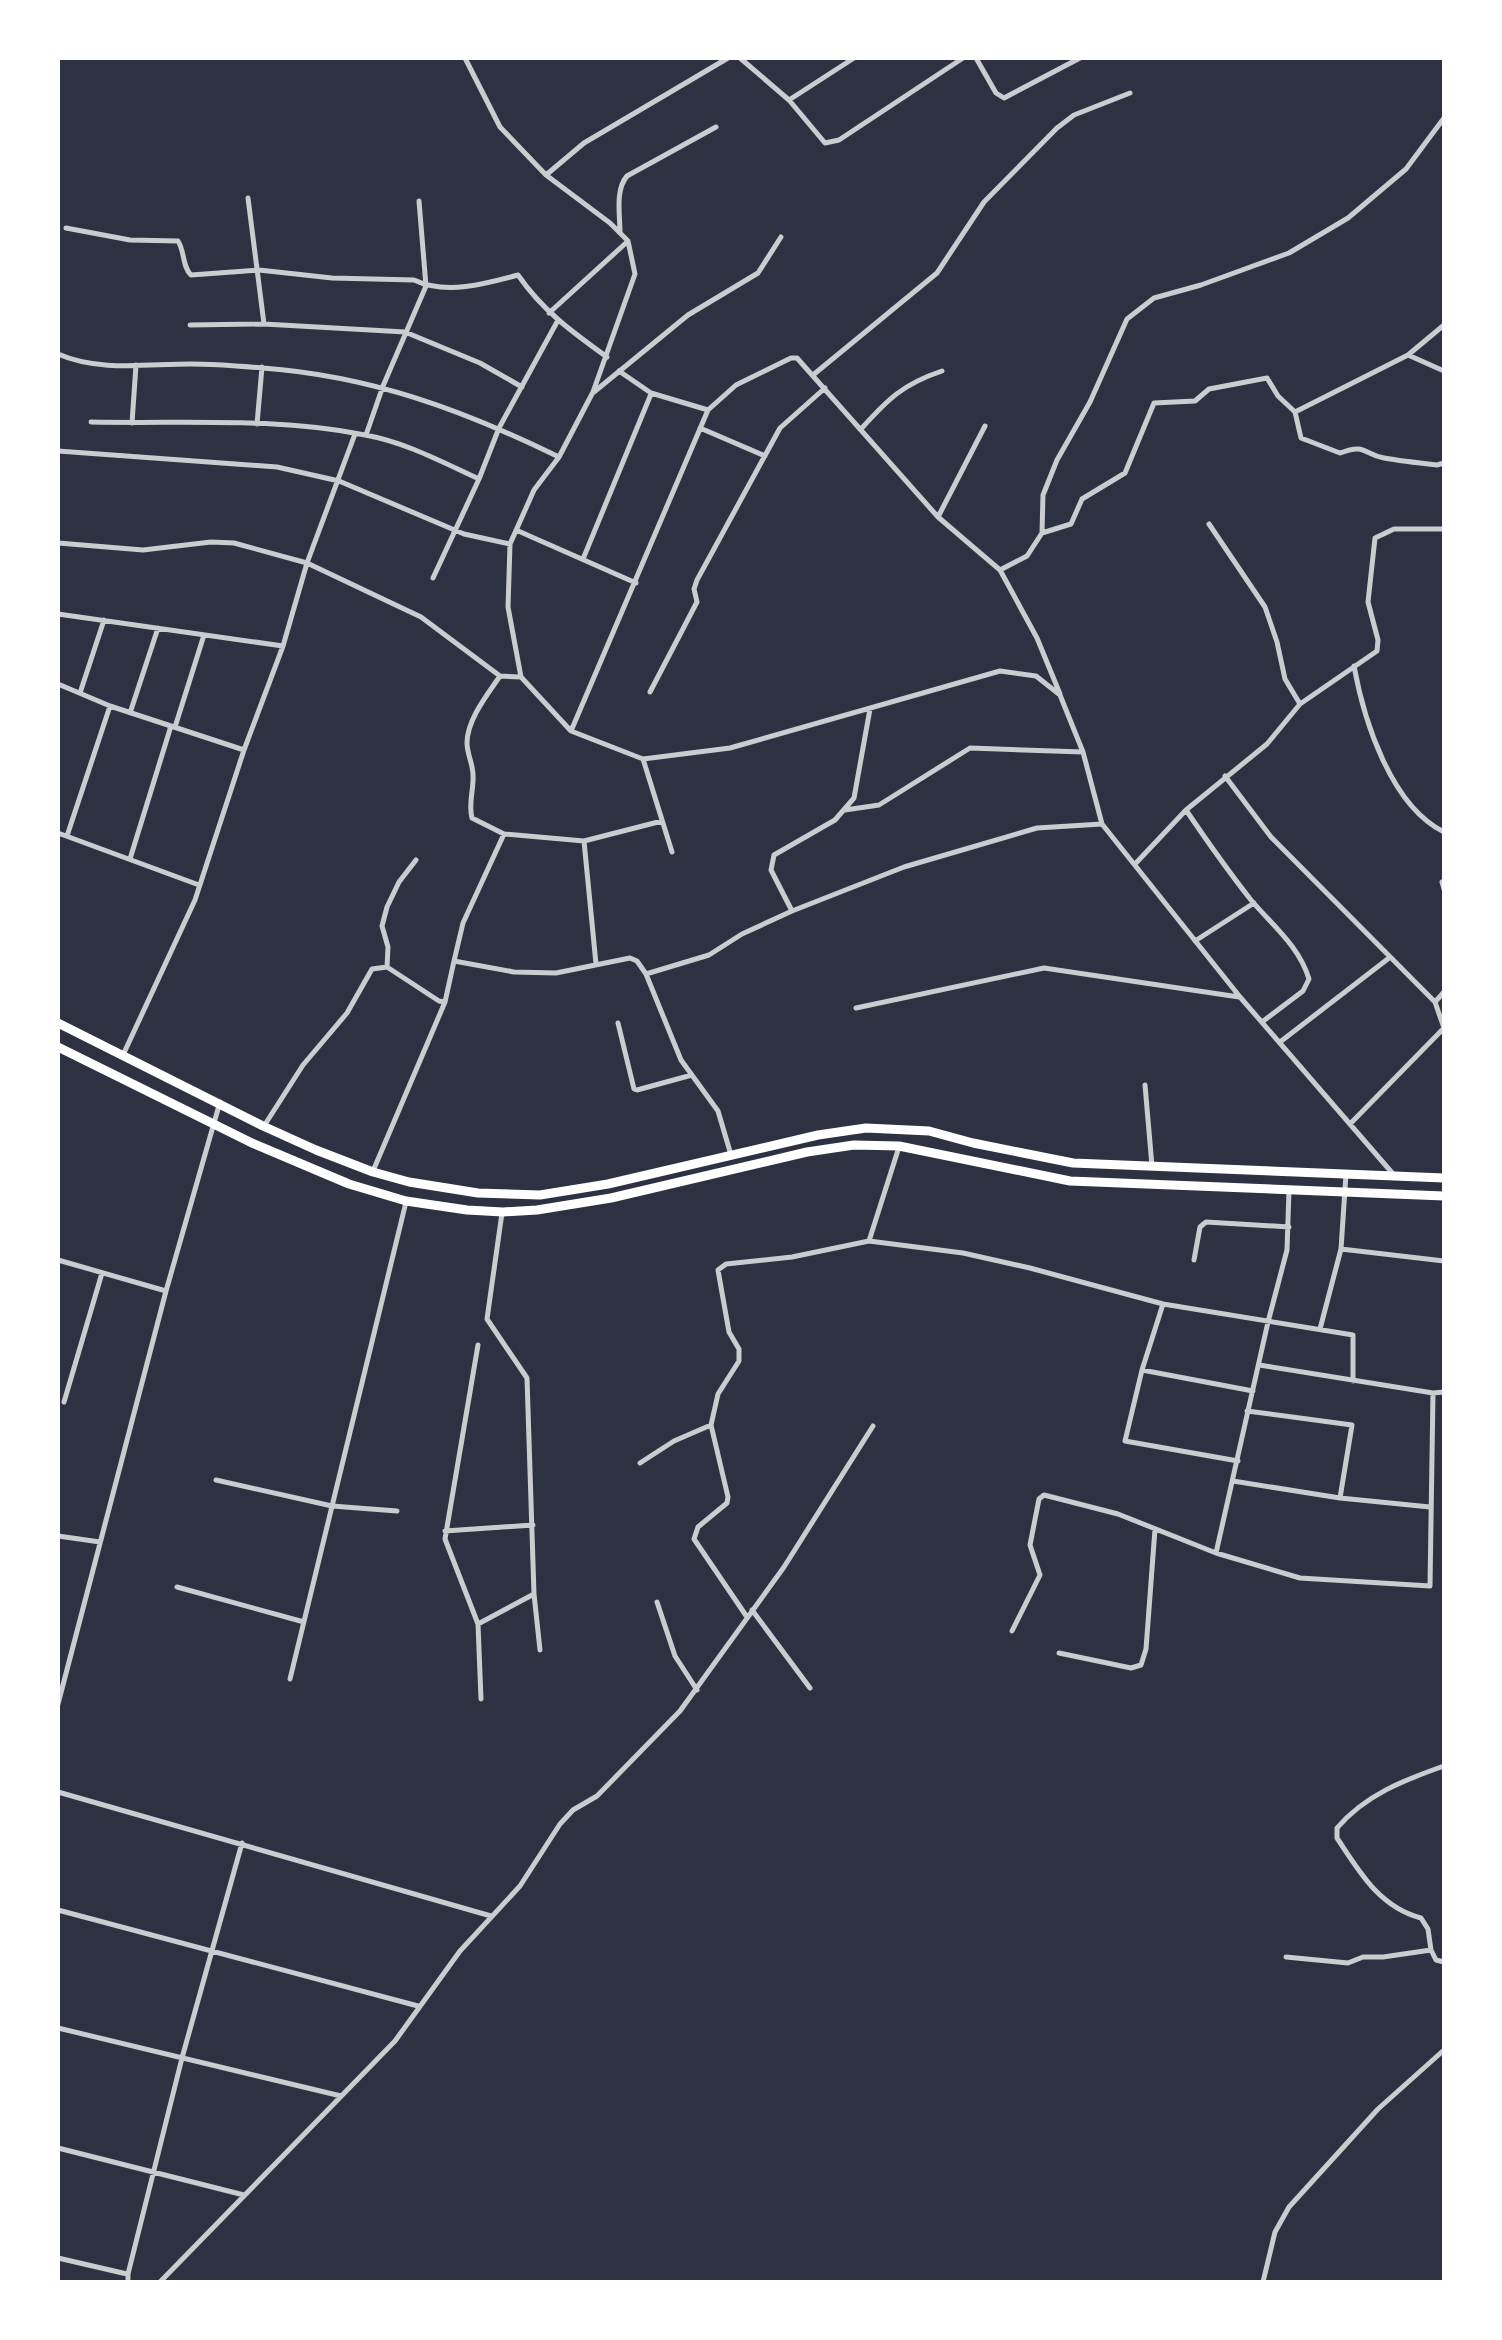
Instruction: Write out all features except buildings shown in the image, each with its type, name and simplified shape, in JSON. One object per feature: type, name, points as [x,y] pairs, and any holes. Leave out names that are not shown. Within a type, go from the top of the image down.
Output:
[{"type":"highway","points":[[58,1023],[263,1126],[373,1172],[445,1189],[540,1195],[608,1184],[818,1135],[866,1128],[929,1131],[1073,1163],[1444,1178]]},
{"type":"highway","points":[[58,1047],[252,1143],[349,1184],[406,1201],[503,1212],[611,1198],[807,1152],[854,1145],[899,1146],[1070,1181],[1444,1196]]},
{"type":"street","points":[[465,58],[500,127],[546,175],[628,241],[635,274],[593,392],[559,457],[534,490],[510,544],[508,607],[521,677],[571,731],[643,759],[730,748],[1000,671],[1036,676],[1060,695]]},
{"type":"street","points":[[546,175],[584,143],[728,58]]},
{"type":"street","points":[[740,58],[789,100],[825,143],[832,143],[963,58]]},
{"type":"street","points":[[789,100],[854,58]]},
{"type":"street","points":[[976,58],[996,93],[1004,98],[1080,58]]},
{"type":"street","points":[[813,375],[937,273],[984,202],[1057,128],[1074,115],[1130,93]]},
{"type":"street","points":[[1000,570],[1027,556],[1042,533],[1043,495],[1057,460],[1090,402],[1127,319],[1154,298],[1201,285],[1289,253],[1348,218],[1406,169],[1444,118]]},
{"type":"street","points":[[620,233],[621,183],[627,176],[716,127]]},
{"type":"street","points":[[248,198],[264,324]]},
{"type":"street","points":[[366,435],[383,386],[426,286],[419,201]]},
{"type":"street","points":[[66,228],[130,240],[178,241],[191,275],[259,270],[332,278],[414,280],[426,286],[478,286],[518,275],[557,322],[607,357]]},
{"type":"street","points":[[593,392],[688,315],[758,273],[781,237]]},
{"type":"street","points":[[549,313],[628,241]]},
{"type":"street","points":[[433,578],[499,428],[557,322]]},
{"type":"street","points":[[190,325],[264,324],[405,332],[480,363],[522,387]]},
{"type":"street","points":[[1295,412],[1408,355],[1444,325]]},
{"type":"street","points":[[58,354],[69,359],[107,365],[262,367],[310,372],[383,386],[499,428],[559,457]]},
{"type":"street","points":[[1408,355],[1444,371]]},
{"type":"street","points":[[571,731],[708,410],[736,385],[791,358],[797,358],[938,517],[1000,570],[1037,638],[1083,752],[1102,824],[1240,997],[1394,1176]]},
{"type":"street","points":[[132,423],[136,365]]},
{"type":"street","points":[[257,424],[262,367]]},
{"type":"street","points":[[619,371],[651,393],[708,410]]},
{"type":"street","points":[[861,429],[901,388],[942,371]]},
{"type":"street","points":[[1042,533],[1071,524],[1082,499],[1125,473],[1154,403],[1195,401],[1209,389],[1267,378],[1278,396],[1295,412],[1301,438],[1340,453],[1352,448],[1367,449],[1378,457],[1437,465],[1444,463]]},
{"type":"street","points":[[650,692],[697,602],[694,589],[697,580],[780,428],[825,388]]},
{"type":"street","points":[[583,559],[651,393]]},
{"type":"street","points":[[91,422],[318,426],[366,435],[421,452],[479,479]]},
{"type":"street","points":[[938,517],[985,426]]},
{"type":"street","points":[[700,428],[765,456]]},
{"type":"street","points":[[122,1057],[185,924],[283,646],[307,563],[355,434]]},
{"type":"street","points":[[58,451],[277,467],[339,481],[455,530],[510,544]]},
{"type":"street","points":[[1209,524],[1265,607],[1285,679],[1300,704]]},
{"type":"street","points":[[1136,863],[1186,810],[1267,744],[1300,704],[1377,651],[1378,640],[1368,602],[1375,538],[1394,529],[1444,529]]},
{"type":"street","points":[[516,530],[636,583]]},
{"type":"street","points":[[58,543],[143,550],[211,542],[234,543],[307,563],[421,617],[500,676],[521,677]]},
{"type":"street","points":[[58,614],[283,646]]},
{"type":"street","points":[[80,693],[104,620]]},
{"type":"street","points":[[130,713],[158,628]]},
{"type":"street","points":[[130,859],[204,635]]},
{"type":"street","points":[[1354,666],[1371,738],[1401,791],[1430,825],[1444,832]]},
{"type":"street","points":[[500,676],[479,708],[468,734],[467,746],[474,775],[469,808],[472,818],[504,834],[584,841],[662,821]]},
{"type":"street","points":[[58,684],[110,706],[244,750]]},
{"type":"street","points":[[67,836],[110,706]]},
{"type":"street","points":[[792,911],[771,870],[774,855],[835,820],[854,798],[870,708]]},
{"type":"street","points":[[843,811],[879,805],[970,748],[1083,752]]},
{"type":"street","points":[[643,759],[672,852]]},
{"type":"street","points":[[1225,776],[1271,837],[1435,1002],[1444,1028],[1350,1124]]},
{"type":"street","points":[[1186,810],[1254,903],[1282,932],[1304,963],[1309,979],[1303,991],[1262,1022]]},
{"type":"street","points":[[646,974],[709,955],[742,934],[792,911],[904,867],[1037,828],[1102,824]]},
{"type":"street","points":[[58,833],[199,885]]},
{"type":"street","points":[[373,1172],[445,1002],[463,923],[504,834]]},
{"type":"street","points":[[584,841],[596,964]]},
{"type":"street","points":[[387,967],[388,947],[382,926],[387,907],[399,882],[416,860]]},
{"type":"street","points":[[1444,881],[1444,889]]},
{"type":"street","points":[[1195,941],[1254,903]]},
{"type":"street","points":[[454,961],[514,972],[556,973],[630,958],[637,961],[646,974],[672,1041],[718,1111],[731,1155]]},
{"type":"street","points":[[1280,1042],[1389,958]]},
{"type":"street","points":[[263,1126],[303,1065],[347,1013],[372,969],[387,967],[445,1002]]},
{"type":"street","points":[[856,1008],[1044,968],[1240,997]]},
{"type":"street","points":[[1435,1002],[1444,992]]},
{"type":"street","points":[[618,1023],[634,1089],[692,1075]]},
{"type":"street","points":[[1145,1085],[1152,1167]]},
{"type":"street","points":[[58,1704],[166,1291],[220,1102]]},
{"type":"street","points":[[869,1241],[899,1146]]},
{"type":"street","points":[[1320,1329],[1341,1249],[1346,1174]]},
{"type":"street","points":[[608,1184],[611,1198]]},
{"type":"street","points":[[1216,1553],[1287,1250],[1289,1190]]},
{"type":"street","points":[[290,1679],[406,1201]]},
{"type":"street","points":[[503,1212],[487,1319],[527,1378],[534,1594],[540,1650]]},
{"type":"street","points":[[1194,1260],[1200,1227],[1206,1222],[1289,1227]]},
{"type":"street","points":[[747,1617],[694,1539],[698,1527],[727,1503],[728,1497],[711,1425],[718,1394],[739,1361],[739,1349],[729,1332],[718,1270],[726,1264],[792,1257],[869,1241],[963,1253],[1163,1304],[1353,1335],[1353,1381]]},
{"type":"street","points":[[1341,1249],[1444,1261]]},
{"type":"street","points":[[58,1260],[166,1291]]},
{"type":"street","points":[[64,1402],[102,1273]]},
{"type":"street","points":[[1163,1304],[1142,1370],[1125,1441],[1238,1461]]},
{"type":"street","points":[[478,1345],[445,1531],[447,1547],[478,1624],[481,1699]]},
{"type":"street","points":[[1259,1365],[1433,1393],[1444,1392]]},
{"type":"street","points":[[1142,1370],[1253,1391]]},
{"type":"street","points":[[1012,1631],[1040,1575],[1030,1545],[1039,1499],[1044,1495],[1118,1514],[1216,1553],[1300,1578],[1430,1586],[1433,1393]]},
{"type":"street","points":[[1247,1411],[1352,1425],[1340,1498]]},
{"type":"street","points":[[640,1463],[674,1441],[711,1425]]},
{"type":"street","points":[[160,2282],[297,2143],[322,2112],[395,2041],[418,2006],[491,1916],[520,1886],[560,1824],[573,1810],[597,1796],[697,1690],[784,1567],[873,1426]]},
{"type":"street","points":[[216,1480],[332,1506],[397,1511]]},
{"type":"street","points":[[1233,1481],[1340,1498],[1430,1507]]},
{"type":"street","points":[[445,1531],[533,1525]]},
{"type":"street","points":[[1059,1653],[1131,1668],[1141,1665],[1146,1649],[1155,1529]]},
{"type":"street","points":[[58,1536],[100,1542]]},
{"type":"street","points":[[177,1587],[304,1622]]},
{"type":"street","points":[[478,1624],[534,1594]]},
{"type":"street","points":[[657,1602],[675,1656],[697,1690]]},
{"type":"street","points":[[752,1610],[810,1688]]},
{"type":"street","points":[[1444,1766],[1404,1780],[1370,1799],[1351,1811],[1337,1828],[1337,1838],[1371,1889],[1405,1914],[1421,1918],[1428,1929],[1436,1960],[1444,1962]]},
{"type":"street","points":[[58,1792],[491,1916]]},
{"type":"street","points":[[128,2282],[182,2058],[242,1843]]},
{"type":"street","points":[[58,1910],[418,2006]]},
{"type":"street","points":[[1286,1957],[1348,1963],[1363,1957],[1431,1950]]},
{"type":"street","points":[[58,2028],[341,2096]]},
{"type":"street","points":[[1263,2282],[1275,2232],[1289,2207],[1378,2109],[1444,2050]]},
{"type":"street","points":[[58,2148],[245,2195]]},
{"type":"street","points":[[58,2258],[128,2274]]}]
